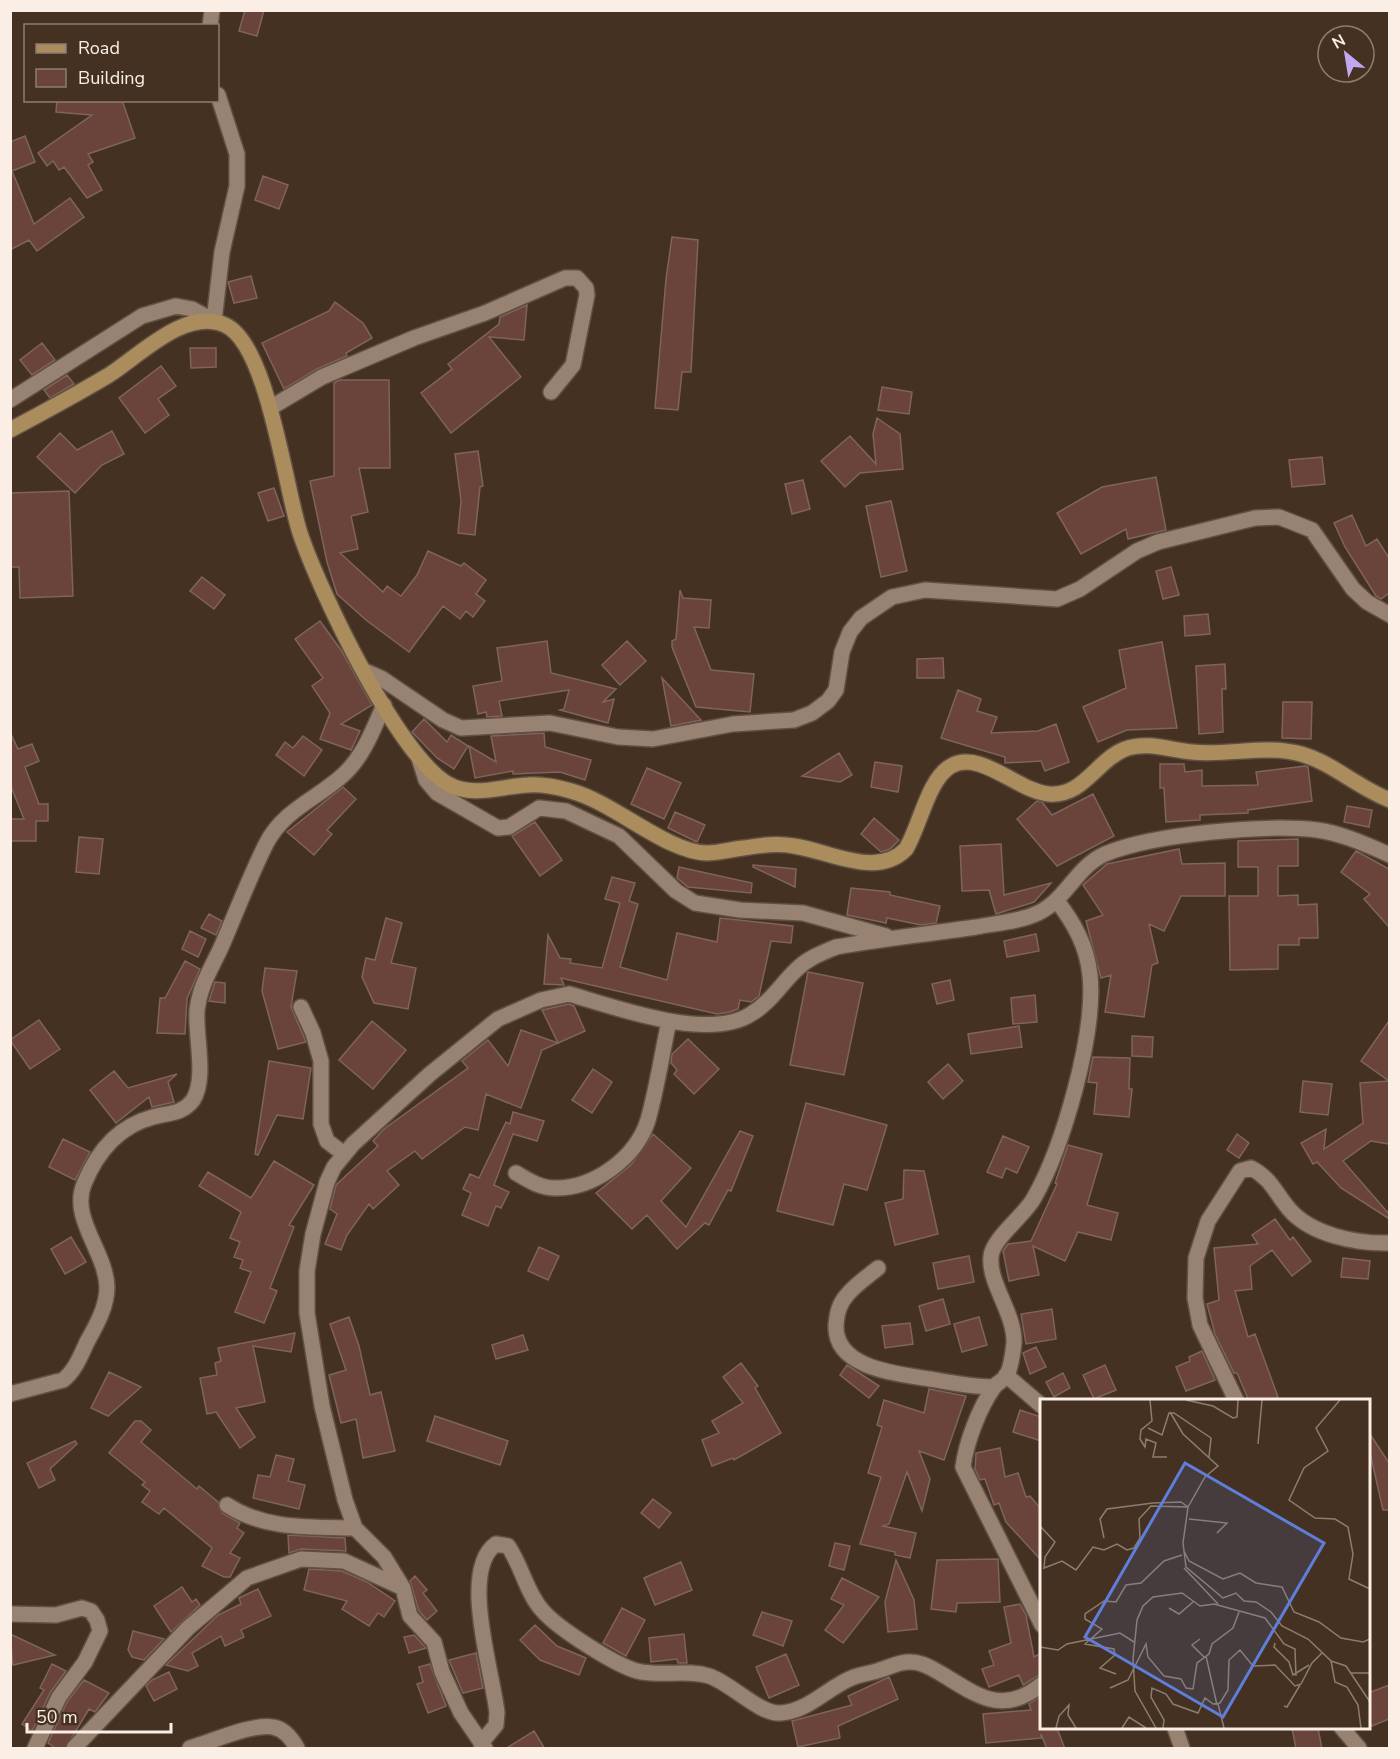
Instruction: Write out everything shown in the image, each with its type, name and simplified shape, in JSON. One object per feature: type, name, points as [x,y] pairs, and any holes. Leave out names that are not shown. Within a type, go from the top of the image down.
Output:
[{"type":"street","points":[[214,321],[222,252],[237,186],[237,154],[219,98]]},
{"type":"street","points":[[270,408],[322,377],[414,338],[485,313],[565,278],[578,278],[586,288],[587,295],[576,358],[570,372],[551,392]]},
{"type":"street","points":[[10,400],[142,316],[176,306],[192,309],[229,326],[239,336],[249,353],[270,408],[299,531],[314,570],[365,671],[419,758],[440,779],[469,792],[528,785],[571,790],[628,816],[669,843],[694,851],[708,853],[758,846],[792,845],[879,863],[897,857],[906,849],[942,773],[960,763],[984,766],[1035,792],[1049,794],[1077,787],[1116,754],[1141,746],[1224,754],[1279,750],[1300,753],[1317,760],[1389,800]]},
{"type":"street","points":[[10,430],[113,372],[156,340],[185,327],[214,321]]},
{"type":"street","points":[[365,671],[381,678],[442,720],[461,728],[550,723],[618,737],[653,739],[733,724],[794,720],[812,713],[828,701],[836,690],[842,652],[850,632],[861,618],[891,597],[925,590],[1057,599],[1080,589],[1137,551],[1158,542],[1244,521],[1279,517],[1312,530],[1326,546],[1353,589],[1366,602],[1389,615]]},
{"type":"street","points":[[10,1394],[63,1380],[79,1358],[101,1313],[107,1286],[80,1206],[84,1183],[103,1150],[127,1127],[153,1116],[176,1113],[191,1102],[198,1086],[197,1014],[202,983],[218,954],[267,841],[284,818],[300,804],[333,783],[351,766],[372,732],[384,705]]},
{"type":"street","points":[[419,758],[426,780],[437,793],[498,828],[509,827],[539,808],[566,811],[619,836],[676,891],[695,903],[740,910],[803,913],[895,938]]},
{"type":"street","points":[[1040,1685],[1020,1696],[994,1702],[978,1697],[931,1668],[912,1661],[852,1677],[820,1699],[795,1709],[780,1713],[767,1710],[726,1683],[707,1676],[680,1672],[656,1674],[634,1670],[565,1631],[542,1610],[508,1546],[496,1544],[483,1558],[480,1615],[498,1713],[496,1725],[483,1747],[461,1713],[442,1672],[434,1642],[410,1616],[403,1588],[384,1557],[355,1528],[345,1500],[322,1406],[307,1312],[307,1271],[313,1234],[327,1182],[344,1154],[479,1032],[520,1007],[569,994],[669,1021],[697,1025],[734,1022],[751,1015],[783,986],[797,969],[814,956],[836,947],[1008,921],[1037,914],[1057,901],[1085,867],[1104,855],[1167,839],[1231,831],[1318,830],[1389,855]]},
{"type":"street","points":[[1040,1623],[963,1467],[965,1446],[994,1387],[1006,1375],[1014,1345],[1013,1327],[993,1273],[991,1256],[996,1244],[1035,1197],[1060,1138],[1076,1080],[1091,999],[1090,974],[1084,947],[1074,923],[1057,901]]},
{"type":"street","points":[[301,1007],[313,1033],[321,1061],[321,1124],[327,1141],[344,1154]]},
{"type":"street","points":[[516,1173],[532,1183],[553,1188],[587,1183],[612,1169],[635,1144],[647,1122],[669,1021]]},
{"type":"street","points":[[1235,1399],[1200,1325],[1195,1298],[1196,1258],[1208,1221],[1240,1171],[1251,1168],[1259,1172],[1268,1180],[1288,1209],[1310,1226],[1373,1243],[1389,1243]]},
{"type":"street","points":[[878,1268],[846,1296],[837,1311],[836,1331],[849,1355],[892,1373],[967,1387],[994,1387]]},
{"type":"street","points":[[1006,1375],[1040,1405]]},
{"type":"street","points":[[227,1505],[243,1515],[302,1528],[355,1528]]},
{"type":"street","points":[[74,1749],[188,1628],[247,1578],[301,1559],[344,1561],[403,1588]]},
{"type":"street","points":[[10,1614],[56,1615],[82,1608],[91,1611],[100,1631],[85,1662],[59,1697],[35,1749]]},
{"type":"street","points":[[190,1749],[256,1728],[274,1727],[290,1736],[297,1749]]},
{"type":"street","points":[[1175,1729],[1182,1749]]},
{"type":"street","points":[[1343,1729],[1359,1749]]},
{"type":"building","points":[[245,10],[264,10],[257,36],[239,31]]},
{"type":"building","points":[[57,102],[123,102],[135,138],[88,154],[93,162],[88,165],[102,190],[87,198],[64,167],[59,170],[53,161],[47,166],[38,153],[92,115],[56,112]]},
{"type":"building","points":[[25,136],[35,162],[12,171],[34,224],[70,198],[84,217],[37,251],[29,240],[10,250],[10,142]]},
{"type":"building","points":[[263,176],[288,185],[279,209],[255,200]]},
{"type":"building","points":[[672,237],[698,240],[691,372],[682,372],[678,410],[655,408],[666,279]]},
{"type":"building","points":[[251,276],[257,298],[234,303],[228,282]]},
{"type":"building","points":[[335,302],[363,323],[372,338],[346,353],[347,356],[317,369],[284,389],[262,343],[329,311]]},
{"type":"building","points":[[527,305],[524,340],[489,337],[521,377],[451,433],[421,393],[452,369],[448,364],[499,324],[500,317]]},
{"type":"building","points":[[42,343],[55,360],[32,375],[20,360]]},
{"type":"building","points":[[190,348],[216,348],[216,367],[191,368]]},
{"type":"building","points":[[161,366],[176,386],[158,399],[169,415],[145,433],[119,398]]},
{"type":"building","points":[[67,375],[74,384],[50,398],[44,390]]},
{"type":"building","points":[[339,380],[389,380],[390,468],[359,468],[368,512],[351,516],[358,549],[340,553],[383,592],[387,586],[401,596],[417,575],[428,551],[461,566],[464,563],[486,580],[476,594],[485,601],[473,617],[466,611],[460,619],[443,606],[409,652],[366,620],[337,594],[327,562],[310,481],[334,476],[334,383]]},
{"type":"building","points":[[882,387],[912,392],[909,414],[878,410]]},
{"type":"building","points":[[877,418],[900,434],[903,469],[860,473],[845,487],[821,461],[850,436],[876,464],[873,434]]},
{"type":"building","points":[[112,431],[124,454],[102,465],[75,493],[37,457],[60,433],[77,450]]},
{"type":"building","points":[[478,451],[483,486],[480,487],[475,535],[458,533],[461,501],[455,454]]},
{"type":"building","points":[[1322,457],[1325,484],[1292,487],[1289,460]]},
{"type":"building","points":[[1156,477],[1166,530],[1128,539],[1126,529],[1081,554],[1057,513],[1102,487]]},
{"type":"building","points":[[803,480],[810,509],[792,514],[785,484]]},
{"type":"building","points":[[274,488],[284,516],[268,521],[258,493]]},
{"type":"building","points":[[69,491],[73,596],[20,598],[19,567],[10,567],[10,493]]},
{"type":"building","points":[[891,501],[907,571],[881,577],[866,506]]},
{"type":"building","points":[[1352,515],[1366,546],[1377,539],[1389,558],[1389,593],[1381,599],[1376,596],[1345,547],[1334,523]]},
{"type":"building","points":[[1171,567],[1179,595],[1163,599],[1156,571]]},
{"type":"building","points":[[202,577],[225,595],[214,609],[190,591]]},
{"type":"building","points":[[680,590],[683,598],[711,600],[709,628],[694,627],[711,670],[754,674],[750,712],[696,707],[672,647],[672,641],[676,639]]},
{"type":"building","points":[[1208,614],[1210,634],[1185,636],[1184,616]]},
{"type":"building","points":[[320,621],[341,650],[372,705],[341,724],[360,731],[351,750],[320,739],[330,713],[312,686],[323,678],[295,639]]},
{"type":"building","points":[[547,641],[551,673],[616,689],[603,702],[614,699],[608,723],[560,710],[564,709],[569,690],[499,701],[502,716],[487,717],[486,712],[478,714],[473,686],[502,681],[497,648]]},
{"type":"building","points":[[627,641],[646,661],[620,685],[602,665]]},
{"type":"building","points":[[1162,642],[1177,728],[1127,730],[1098,742],[1083,707],[1126,688],[1119,650]]},
{"type":"building","points":[[943,658],[944,678],[917,678],[917,659]]},
{"type":"building","points":[[1225,664],[1226,689],[1222,689],[1223,732],[1199,734],[1196,666]]},
{"type":"building","points":[[662,678],[701,720],[671,726]]},
{"type":"building","points":[[958,690],[981,699],[977,711],[997,717],[991,733],[1038,731],[1056,724],[1069,762],[1045,771],[1041,761],[1005,763],[1005,757],[941,738]]},
{"type":"building","points":[[1283,702],[1312,702],[1311,739],[1282,738]]},
{"type":"building","points":[[424,719],[447,742],[451,735],[468,746],[454,769],[437,758],[412,732]]},
{"type":"building","points":[[10,732],[18,749],[32,744],[39,761],[25,767],[39,804],[48,804],[48,821],[36,821],[36,841],[10,841],[10,819],[24,819],[10,784]]},
{"type":"building","points":[[544,733],[545,747],[591,760],[585,780],[560,772],[513,774],[513,771],[475,778],[469,746],[496,762],[491,736]]},
{"type":"building","points":[[303,736],[322,750],[304,776],[276,755],[285,742],[293,748]]},
{"type":"building","points":[[839,753],[852,775],[840,782],[802,776]]},
{"type":"building","points":[[875,762],[902,766],[898,792],[871,787]]},
{"type":"building","points":[[1160,764],[1184,764],[1185,772],[1202,770],[1202,786],[1258,785],[1256,772],[1305,766],[1308,767],[1312,801],[1248,810],[1248,813],[1200,815],[1200,820],[1166,822],[1164,788],[1160,788]]},
{"type":"building","points":[[647,768],[681,783],[664,819],[631,804]]},
{"type":"building","points":[[343,787],[356,799],[327,830],[332,834],[314,855],[287,832]]},
{"type":"building","points":[[1093,794],[1114,836],[1057,866],[1017,819],[1037,801],[1042,802],[1052,815]]},
{"type":"building","points":[[1347,806],[1372,810],[1369,827],[1344,822]]},
{"type":"building","points":[[675,812],[705,825],[697,842],[668,828]]},
{"type":"building","points":[[874,818],[899,840],[890,849],[881,852],[861,834]]},
{"type":"building","points":[[535,822],[562,860],[540,876],[512,836]]},
{"type":"building","points":[[79,837],[103,839],[99,874],[76,872]]},
{"type":"building","points":[[1298,839],[1298,866],[1278,866],[1278,896],[1298,895],[1298,905],[1317,904],[1318,938],[1299,938],[1299,945],[1278,945],[1278,969],[1230,970],[1229,896],[1258,896],[1258,867],[1238,867],[1238,841]]},
{"type":"building","points":[[1001,844],[1004,895],[1051,883],[1034,902],[996,914],[989,890],[962,891],[960,846]]},
{"type":"building","points":[[1179,849],[1182,864],[1225,863],[1225,896],[1181,896],[1164,931],[1149,924],[1158,963],[1152,965],[1144,1017],[1105,1012],[1111,975],[1101,978],[1086,921],[1103,915],[1083,885],[1107,864]]},
{"type":"building","points":[[1356,851],[1389,869],[1389,927],[1364,899],[1370,894],[1341,872]]},
{"type":"building","points":[[753,865],[796,869],[795,887],[753,867]]},
{"type":"building","points":[[679,867],[752,883],[751,893],[688,887],[677,878]]},
{"type":"building","points":[[612,877],[635,883],[629,901],[638,904],[620,967],[667,980],[677,933],[717,942],[720,918],[793,926],[791,943],[771,941],[759,996],[751,1002],[740,1000],[738,1009],[730,1012],[717,1014],[561,978],[564,985],[544,984],[548,935],[560,958],[571,959],[570,963],[602,968],[620,903],[605,899]]},
{"type":"building","points":[[851,888],[890,892],[890,895],[940,906],[936,923],[921,925],[887,918],[886,923],[847,915]]},
{"type":"building","points":[[209,914],[222,921],[216,935],[201,928]]},
{"type":"building","points":[[386,918],[402,923],[391,963],[416,968],[408,1009],[374,1003],[362,977],[366,958],[375,960]]},
{"type":"building","points":[[190,931],[206,939],[198,957],[182,949]]},
{"type":"building","points":[[1036,934],[1039,951],[1007,957],[1004,941]]},
{"type":"building","points":[[185,961],[200,969],[187,999],[185,1034],[157,1033],[160,998],[165,998]]},
{"type":"building","points":[[265,968],[297,971],[291,1007],[306,1042],[278,1049],[262,991]]},
{"type":"building","points":[[808,972],[863,983],[844,1075],[790,1065]]},
{"type":"building","points":[[950,980],[954,1000],[937,1004],[932,984]]},
{"type":"building","points":[[215,982],[225,983],[225,1003],[209,1001]]},
{"type":"building","points":[[1035,995],[1037,1022],[1013,1024],[1011,998]]},
{"type":"building","points":[[569,1004],[574,1006],[585,1031],[558,1043],[542,1010]]},
{"type":"building","points":[[39,1020],[60,1049],[30,1069],[10,1040]]},
{"type":"building","points":[[372,1021],[406,1050],[373,1089],[339,1060]]},
{"type":"building","points":[[1389,1021],[1389,1081],[1361,1061]]},
{"type":"building","points":[[1019,1026],[1022,1047],[971,1054],[968,1034]]},
{"type":"building","points":[[521,1030],[558,1043],[542,1050],[521,1108],[486,1094],[478,1130],[465,1127],[422,1159],[415,1151],[387,1171],[399,1185],[373,1209],[369,1204],[347,1235],[341,1250],[325,1244],[337,1214],[330,1209],[336,1185],[378,1146],[373,1141],[384,1129],[468,1068],[462,1061],[488,1040],[508,1066]]},
{"type":"building","points":[[1132,1036],[1153,1037],[1152,1057],[1132,1056]]},
{"type":"building","points":[[688,1039],[719,1069],[694,1094],[674,1074],[677,1070],[671,1063],[672,1054]]},
{"type":"building","points":[[1093,1057],[1130,1058],[1129,1089],[1132,1089],[1129,1117],[1094,1114],[1097,1083],[1088,1082]]},
{"type":"building","points":[[269,1061],[311,1068],[303,1119],[277,1115],[258,1155],[255,1154]]},
{"type":"building","points":[[948,1064],[963,1081],[943,1099],[928,1082]]},
{"type":"building","points":[[593,1069],[612,1082],[592,1113],[572,1100]]},
{"type":"building","points":[[114,1071],[128,1088],[177,1074],[168,1082],[174,1102],[152,1107],[149,1097],[116,1123],[90,1090]]},
{"type":"building","points":[[1303,1081],[1332,1084],[1328,1115],[1300,1112]]},
{"type":"building","points":[[1389,1081],[1389,1144],[1371,1141],[1343,1161],[1389,1214],[1388,1218],[1341,1188],[1317,1162],[1313,1164],[1301,1143],[1326,1129],[1324,1149],[1363,1123],[1360,1083]]},
{"type":"building","points":[[806,1103],[887,1125],[867,1190],[844,1184],[833,1225],[777,1211]]},
{"type":"building","points":[[513,1112],[544,1121],[537,1141],[513,1134],[494,1185],[509,1192],[501,1208],[496,1206],[488,1226],[462,1215],[471,1193],[463,1189],[470,1174],[479,1178],[506,1122],[510,1124]]},
{"type":"building","points":[[740,1131],[753,1136],[731,1191],[728,1190],[709,1225],[705,1223],[677,1249],[647,1215],[632,1229],[596,1193],[631,1165],[653,1134],[691,1168],[661,1201],[686,1227]]},
{"type":"building","points":[[1237,1134],[1249,1143],[1239,1158],[1227,1150]]},
{"type":"building","points":[[1003,1136],[1029,1147],[1017,1173],[1006,1168],[1002,1178],[987,1172]]},
{"type":"building","points":[[63,1139],[90,1152],[75,1180],[49,1167]]},
{"type":"building","points":[[1068,1145],[1102,1154],[1087,1205],[1118,1213],[1111,1240],[1078,1232],[1065,1261],[1033,1246],[1039,1275],[1009,1281],[1003,1251],[1008,1244],[1031,1241],[1057,1184],[1055,1183]]},
{"type":"building","points":[[274,1161],[314,1185],[289,1225],[294,1227],[270,1288],[277,1291],[264,1323],[235,1312],[251,1272],[240,1268],[243,1260],[234,1257],[240,1242],[230,1238],[241,1212],[199,1186],[208,1172],[251,1198]]},
{"type":"building","points":[[904,1170],[924,1171],[938,1234],[895,1245],[885,1203],[903,1199]]},
{"type":"building","points":[[1275,1219],[1290,1240],[1293,1237],[1311,1261],[1292,1276],[1272,1250],[1250,1266],[1252,1289],[1235,1291],[1248,1337],[1255,1334],[1278,1397],[1274,1399],[1248,1399],[1237,1373],[1234,1373],[1215,1334],[1207,1304],[1219,1300],[1214,1248],[1258,1244],[1252,1235]]},
{"type":"building","points":[[71,1237],[86,1262],[65,1274],[51,1249]]},
{"type":"building","points":[[539,1247],[559,1256],[548,1280],[528,1271]]},
{"type":"building","points":[[969,1256],[974,1282],[938,1289],[933,1263]]},
{"type":"building","points":[[1343,1258],[1370,1261],[1368,1279],[1341,1277]]},
{"type":"building","points":[[943,1299],[950,1324],[926,1331],[919,1306]]},
{"type":"building","points":[[1052,1309],[1056,1339],[1026,1344],[1021,1314]]},
{"type":"building","points":[[349,1317],[359,1346],[370,1395],[381,1392],[395,1451],[363,1458],[356,1419],[341,1423],[329,1375],[346,1370],[330,1324]]},
{"type":"building","points":[[979,1317],[987,1345],[962,1352],[954,1324]]},
{"type":"building","points":[[910,1323],[913,1344],[885,1348],[882,1326]]},
{"type":"building","points":[[295,1333],[291,1352],[253,1346],[265,1402],[236,1408],[255,1437],[240,1448],[216,1412],[207,1414],[200,1378],[217,1375],[215,1363],[221,1361],[218,1348]]},
{"type":"building","points":[[523,1335],[528,1350],[496,1359],[492,1345]]},
{"type":"building","points":[[1036,1347],[1046,1367],[1030,1374],[1023,1353]]},
{"type":"building","points":[[1202,1351],[1215,1380],[1186,1391],[1176,1367],[1190,1361],[1189,1357]]},
{"type":"building","points":[[741,1363],[758,1386],[755,1388],[781,1433],[734,1460],[733,1458],[712,1466],[702,1440],[719,1433],[712,1421],[743,1403],[723,1377]]},
{"type":"building","points":[[847,1365],[879,1386],[869,1398],[840,1375]]},
{"type":"building","points":[[1105,1365],[1116,1390],[1094,1399],[1083,1375]]},
{"type":"building","points":[[109,1372],[141,1387],[108,1416],[91,1408]]},
{"type":"building","points":[[1063,1373],[1070,1388],[1054,1397],[1046,1382]]},
{"type":"building","points":[[929,1389],[966,1396],[944,1460],[919,1451],[930,1479],[922,1511],[907,1472],[889,1524],[883,1526],[916,1533],[910,1558],[860,1544],[881,1477],[868,1473],[882,1427],[877,1425],[884,1400],[924,1413]]},
{"type":"building","points":[[1020,1410],[1040,1417],[1040,1441],[1013,1432]]},
{"type":"building","points":[[435,1416],[508,1441],[500,1465],[427,1441]]},
{"type":"building","points":[[135,1421],[141,1421],[151,1430],[141,1442],[197,1489],[199,1486],[218,1502],[222,1513],[240,1523],[237,1528],[244,1533],[230,1553],[240,1558],[230,1577],[224,1577],[202,1566],[212,1548],[164,1508],[159,1514],[142,1502],[150,1491],[142,1485],[145,1482],[109,1453]]},
{"type":"building","points":[[1370,1434],[1389,1463],[1389,1510],[1383,1510],[1370,1453]]},
{"type":"building","points":[[75,1441],[77,1444],[50,1469],[55,1480],[39,1488],[27,1463]]},
{"type":"building","points":[[1000,1448],[1005,1477],[1018,1473],[1026,1497],[1030,1496],[1040,1508],[1040,1559],[1006,1522],[999,1503],[994,1505],[985,1479],[980,1480],[975,1469],[976,1453]]},
{"type":"building","points":[[276,1455],[294,1459],[288,1481],[305,1485],[299,1509],[253,1498],[258,1475],[270,1477]]},
{"type":"building","points":[[653,1499],[671,1513],[659,1528],[641,1513]]},
{"type":"building","points":[[288,1535],[345,1538],[346,1551],[301,1549],[289,1553]]},
{"type":"building","points":[[835,1543],[850,1546],[844,1570],[829,1566]]},
{"type":"building","points":[[998,1559],[1000,1602],[957,1603],[956,1612],[931,1609],[937,1560]]},
{"type":"building","points":[[896,1560],[914,1600],[917,1629],[888,1632],[885,1602]]},
{"type":"building","points":[[681,1562],[692,1590],[655,1605],[644,1578]]},
{"type":"building","points":[[309,1569],[342,1571],[367,1582],[395,1601],[384,1617],[378,1613],[369,1626],[342,1609],[347,1601],[304,1590]]},
{"type":"building","points":[[415,1576],[427,1590],[423,1593],[437,1611],[427,1620],[419,1611],[410,1581]]},
{"type":"building","points":[[842,1578],[879,1597],[843,1643],[825,1630],[844,1605],[831,1599]]},
{"type":"building","points":[[182,1587],[192,1602],[196,1599],[200,1605],[171,1632],[154,1606]]},
{"type":"building","points":[[258,1589],[271,1616],[241,1630],[244,1637],[225,1646],[221,1636],[192,1653],[198,1666],[188,1671],[166,1665],[218,1615],[241,1604],[239,1598]]},
{"type":"building","points":[[1020,1604],[1026,1615],[1034,1657],[1040,1654],[1040,1675],[1023,1685],[1019,1675],[989,1687],[982,1669],[994,1665],[989,1651],[1011,1643],[1004,1607]]},
{"type":"building","points":[[622,1608],[645,1620],[626,1656],[603,1643]]},
{"type":"building","points":[[762,1612],[792,1621],[783,1646],[753,1635]]},
{"type":"building","points":[[535,1625],[557,1646],[586,1658],[579,1675],[540,1660],[520,1640]]},
{"type":"building","points":[[133,1631],[164,1639],[144,1660],[132,1657],[128,1650]]},
{"type":"building","points":[[10,1634],[55,1655],[13,1665]]},
{"type":"building","points":[[684,1634],[687,1663],[678,1663],[677,1659],[651,1662],[649,1638]]},
{"type":"building","points":[[414,1635],[426,1648],[409,1653],[404,1637]]},
{"type":"building","points":[[476,1653],[483,1688],[463,1693],[449,1660]]},
{"type":"building","points":[[786,1654],[799,1685],[769,1698],[756,1667]]},
{"type":"building","points":[[52,1664],[66,1671],[50,1693],[32,1731],[22,1724],[44,1690],[40,1688]]},
{"type":"building","points":[[430,1664],[446,1706],[428,1713],[417,1684],[423,1682],[419,1667]]},
{"type":"building","points":[[169,1672],[177,1689],[154,1701],[146,1686],[152,1680]]},
{"type":"building","points":[[889,1677],[898,1699],[838,1726],[840,1738],[798,1747],[792,1721],[852,1705],[848,1696]]},
{"type":"building","points":[[84,1680],[109,1693],[95,1712],[89,1709],[65,1749],[57,1749],[48,1743],[67,1702]]},
{"type":"building","points":[[1389,1685],[1389,1719],[1372,1726],[1370,1721],[1370,1692]]},
{"type":"building","points":[[1040,1697],[1040,1729],[1057,1729],[1065,1749],[1047,1749],[1041,1734],[1041,1738],[986,1743],[983,1714],[1031,1710],[1029,1704]]},
{"type":"building","points":[[1292,1729],[1318,1729],[1322,1749],[1296,1749]]},
{"type":"building","points":[[534,1731],[545,1749],[505,1749]]}]
